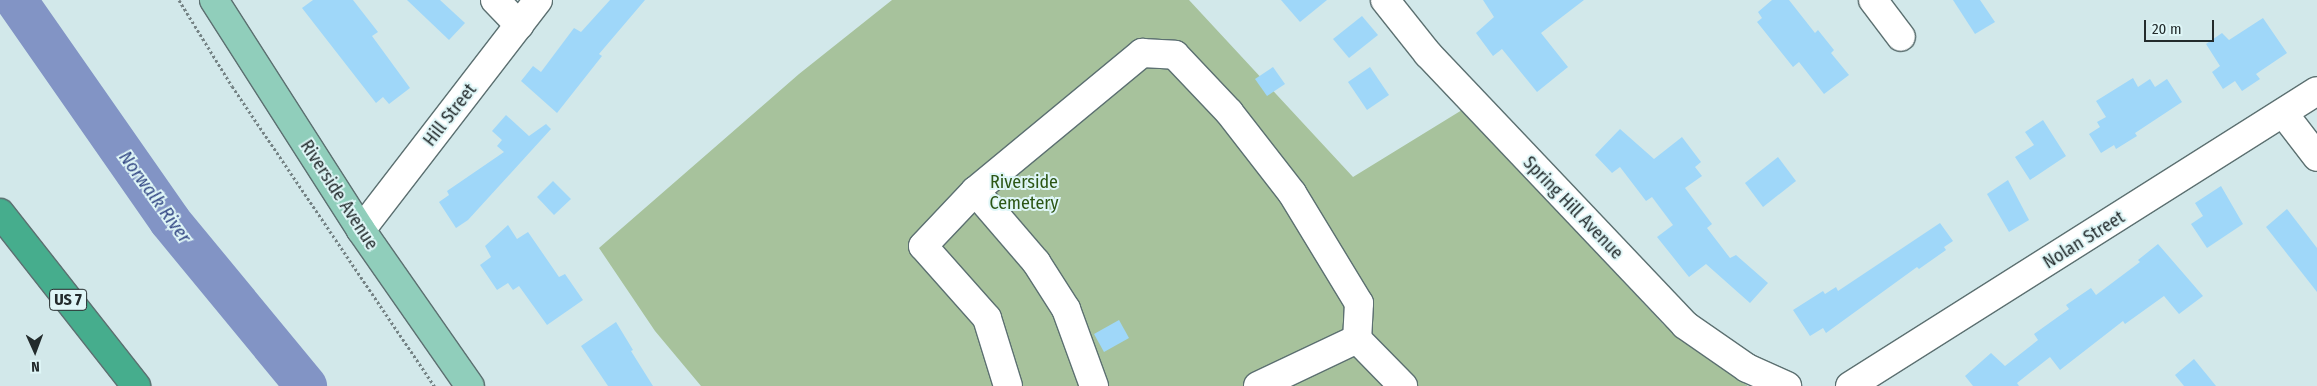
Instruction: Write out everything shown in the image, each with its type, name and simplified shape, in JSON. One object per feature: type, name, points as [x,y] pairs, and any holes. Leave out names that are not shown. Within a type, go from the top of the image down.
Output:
[{"type":"highway","name":"US 7","points":[[0,213],[136,386]]},
{"type":"main road","name":"Riverside Avenue","points":[[214,0],[361,230],[470,386]]},
{"type":"street","points":[[495,0],[519,25]]},
{"type":"street","name":"Hill Street","points":[[361,230],[538,0]]},
{"type":"street","name":"Spring Hill Avenue","points":[[1384,0],[1428,54],[1685,325],[1747,368],[1786,386]]},
{"type":"street","points":[[1873,0],[1901,37]]},
{"type":"street","points":[[1008,386],[987,318],[923,246],[974,191],[1142,53],[1175,55],[1229,112],[1292,193],[1358,303],[1357,339],[1403,386]]},
{"type":"street","name":"Nolan Street","points":[[1850,386],[2317,92]]},
{"type":"street","points":[[2284,114],[2317,157]]},
{"type":"street","points":[[974,191],[1036,262],[1066,309],[1094,386]]},
{"type":"street","points":[[1258,386],[1357,339]]},
{"type":"path","points":[[179,0],[232,86],[434,386]]},
{"type":"green space","name":"Riverside Cemetery","points":[[892,0],[1189,0],[1353,177],[1462,110],[1664,325],[1748,386],[701,386],[655,331],[599,248],[799,74]]},
{"type":"building","points":[[313,0],[353,0],[378,32],[372,36],[410,88],[389,104],[383,97],[376,103],[302,8]]},
{"type":"building","points":[[407,0],[440,0],[465,23],[449,40]]},
{"type":"building","points":[[610,0],[645,0],[599,54],[602,56],[557,113],[521,81],[533,66],[541,72],[574,28],[581,32]]},
{"type":"building","points":[[1281,0],[1327,0],[1300,22]]},
{"type":"building","points":[[1483,0],[1584,0],[1541,33],[1568,67],[1537,92],[1502,49],[1493,56],[1476,33],[1494,17]]},
{"type":"building","points":[[1772,0],[1789,0],[1815,33],[1818,30],[1834,50],[1831,53],[1849,75],[1824,94],[1799,62],[1793,67],[1757,22],[1762,18],[1758,12]]},
{"type":"building","points":[[1953,0],[1980,0],[1995,22],[1975,34]]},
{"type":"building","points":[[1362,16],[1378,35],[1349,58],[1333,39]]},
{"type":"building","points":[[2263,18],[2287,53],[2256,74],[2260,79],[2242,91],[2235,81],[2223,89],[2212,72],[2220,66],[2206,44],[2222,33],[2229,40]]},
{"type":"building","points":[[1273,67],[1285,84],[1267,96],[1255,79]]},
{"type":"building","points":[[1370,67],[1389,95],[1367,110],[1348,82]]},
{"type":"building","points":[[2133,78],[2138,87],[2150,79],[2155,87],[2167,79],[2182,102],[2135,133],[2137,136],[2116,149],[2114,145],[2101,153],[2089,134],[2100,127],[2097,122],[2106,117],[2096,101]]},
{"type":"building","points":[[506,115],[529,136],[546,124],[551,129],[468,220],[456,228],[439,202],[449,195],[447,191],[504,152],[497,146],[502,140],[492,131]]},
{"type":"building","points":[[2043,120],[2066,156],[2030,180],[2015,157],[2034,145],[2025,132]]},
{"type":"building","points":[[1620,129],[1654,159],[1682,137],[1701,162],[1695,167],[1702,176],[1685,188],[1712,224],[1707,228],[1730,258],[1736,255],[1768,283],[1750,303],[1706,264],[1689,277],[1657,237],[1673,225],[1652,197],[1646,201],[1620,167],[1612,173],[1595,155]]},
{"type":"building","points":[[1778,157],[1796,181],[1763,207],[1745,183]]},
{"type":"building","points":[[2008,180],[2029,220],[2009,232],[1987,194]]},
{"type":"building","points":[[553,181],[571,199],[554,215],[537,197]]},
{"type":"building","points":[[2221,186],[2243,224],[2207,248],[2191,224],[2203,216],[2195,203]]},
{"type":"building","points":[[2287,209],[2317,248],[2317,292],[2266,227]]},
{"type":"building","points":[[1940,223],[1953,241],[1944,247],[1946,250],[1919,269],[1917,267],[1826,333],[1823,328],[1810,336],[1793,310],[1823,291],[1825,294],[1836,287],[1838,291]]},
{"type":"building","points":[[508,225],[517,239],[528,232],[559,277],[565,274],[583,300],[547,325],[519,286],[513,290],[508,283],[497,290],[480,265],[491,257],[485,246]]},
{"type":"building","points":[[2158,244],[2203,296],[2179,314],[2164,296],[2125,324],[2123,321],[2060,370],[2050,357],[2017,383],[2019,386],[1973,386],[1965,376],[1991,353],[2005,366],[2038,340],[2034,334],[2069,309],[2066,305],[2091,288],[2096,295],[2140,262],[2138,260]]},
{"type":"building","points":[[1119,320],[1129,338],[1104,352],[1094,334]]},
{"type":"building","points":[[616,322],[633,350],[631,351],[653,386],[608,386],[581,346]]},
{"type":"building","points":[[2194,359],[2216,386],[2184,386],[2175,375]]},
{"type":"waterway","name":"Norwalk River","points":[[16,0],[170,221],[306,386]]}]
